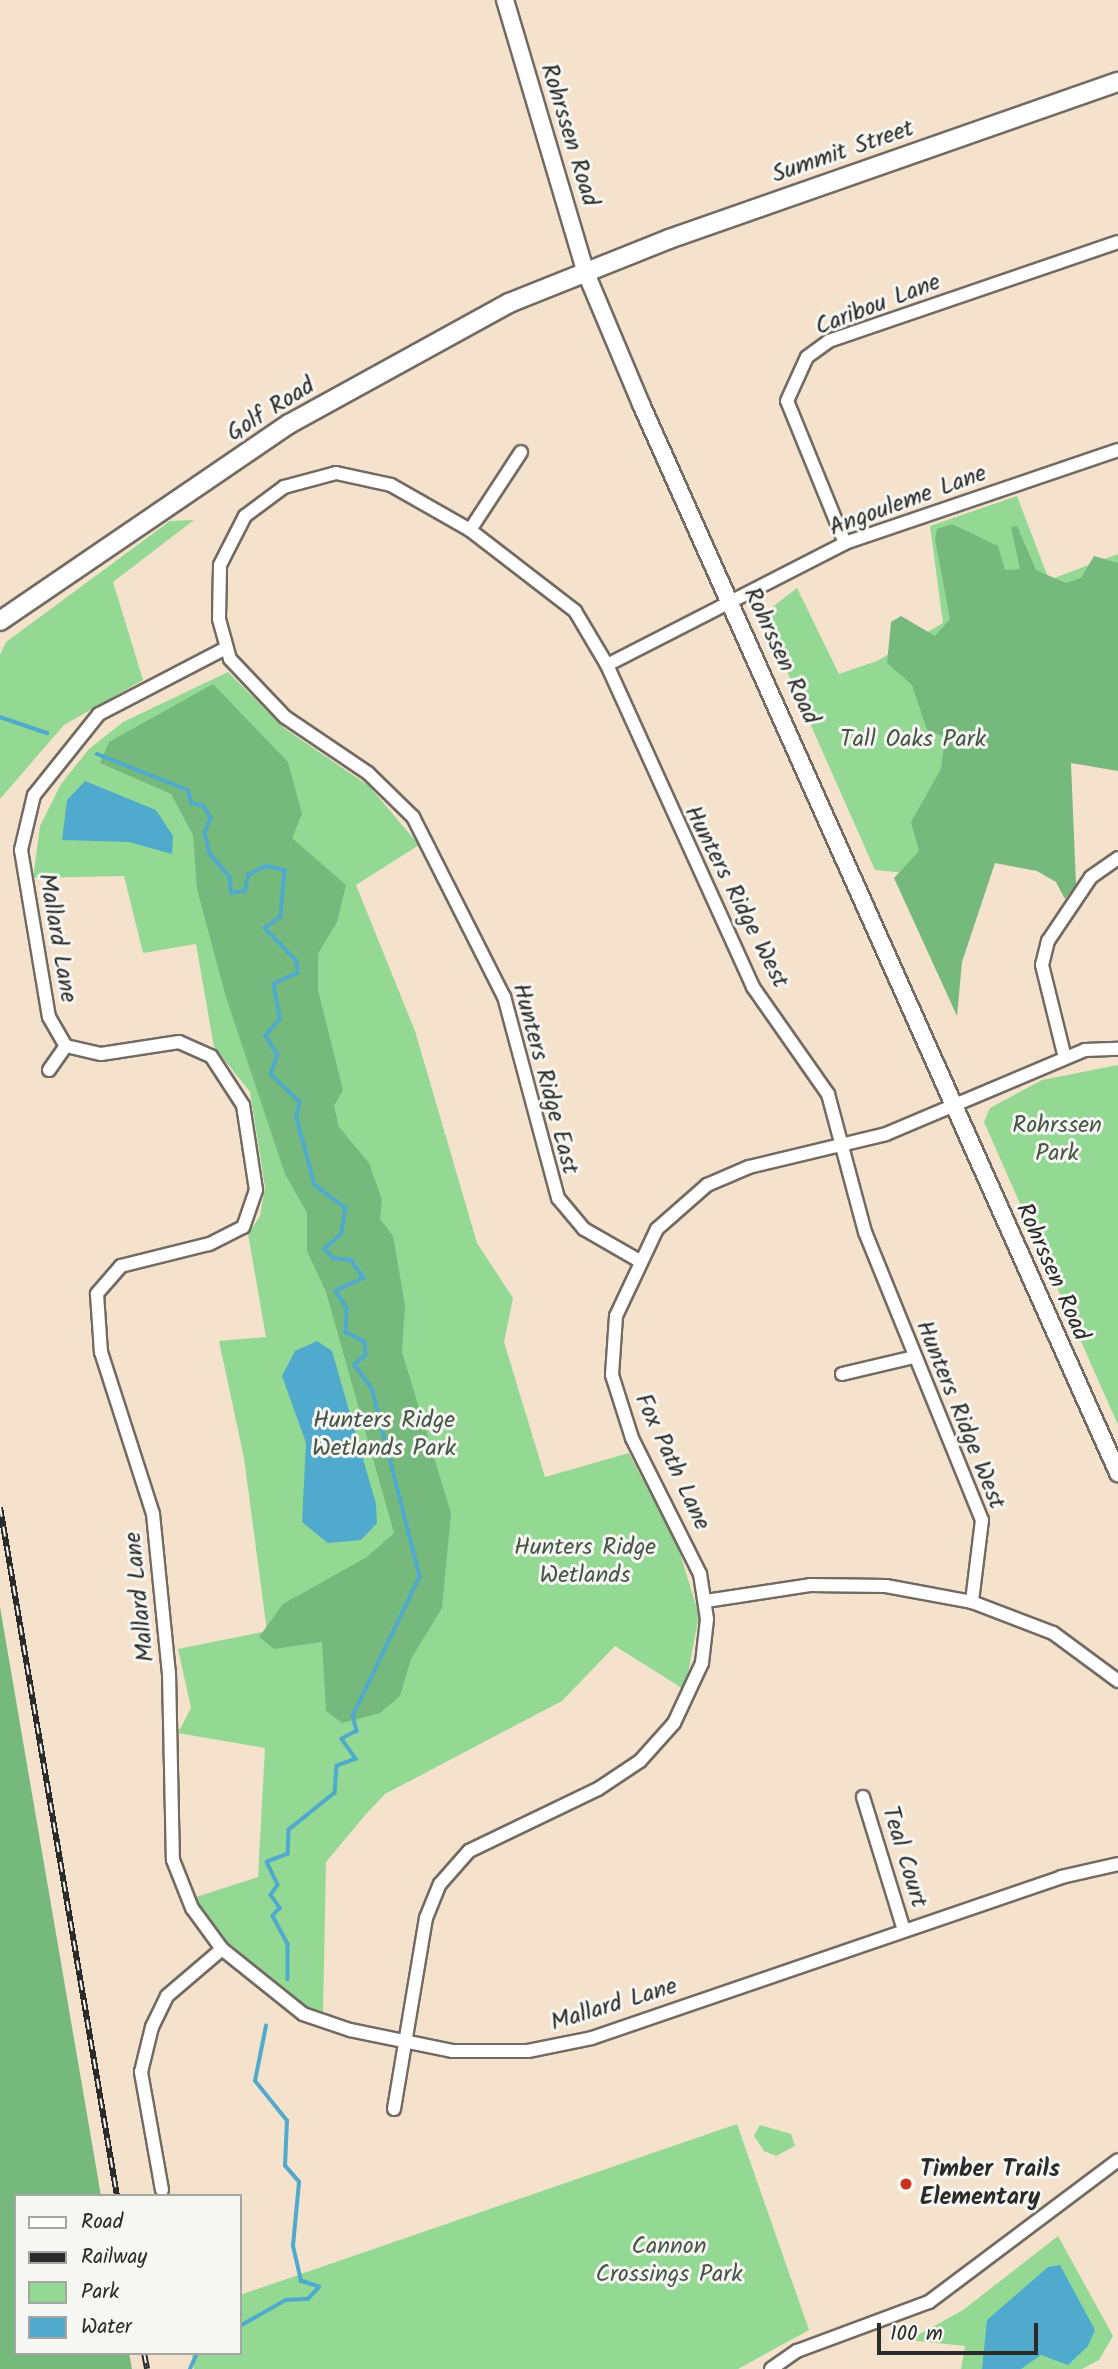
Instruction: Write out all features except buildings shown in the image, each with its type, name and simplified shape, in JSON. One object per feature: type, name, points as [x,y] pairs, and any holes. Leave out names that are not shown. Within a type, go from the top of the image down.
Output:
[{"type":"main road","name":"Summit Street","points":[[586,273],[1118,82]]},
{"type":"main road","name":"Golf Road","points":[[0,621],[289,424],[509,303],[586,273]]},
{"type":"street","name":"Rohrssen Road","points":[[505,0],[586,273],[954,1109],[1118,1472]]},
{"type":"street","name":"Caribou Lane","points":[[845,543],[787,401],[807,357],[829,341],[1118,242]]},
{"type":"street","name":"Angouleme Lane","points":[[607,665],[733,606],[845,543],[1118,450]]},
{"type":"street","points":[[470,530],[521,452]]},
{"type":"street","name":"Hunters Ridge East","points":[[470,530],[366,477],[336,473],[284,487],[245,516],[220,565],[219,619],[226,648],[285,717],[368,773],[413,817],[503,997],[553,1188],[584,1229],[638,1261]]},
{"type":"street","name":"Hunters Ridge West","points":[[470,530],[575,611],[607,665],[713,907],[753,987],[828,1094],[847,1147],[865,1231],[982,1520],[972,1602]]},
{"type":"street","name":"Mallard Lane","points":[[226,648],[99,714],[34,794],[24,821],[24,876],[49,1017],[66,1046],[101,1054],[179,1042],[211,1056],[243,1105],[256,1191],[243,1227],[209,1244],[121,1266],[97,1294],[101,1352],[153,1514],[169,1673],[173,1860],[192,1908],[222,1949],[303,2014],[404,2042],[490,2054],[592,2038],[904,1930],[1118,1864]]},
{"type":"street","points":[[1065,1058],[1042,965],[1048,941],[1091,877],[1118,858]]},
{"type":"street","points":[[49,1070],[66,1046]]},
{"type":"street","name":"Fox Path Lane","points":[[394,2109],[426,1918],[440,1885],[468,1851],[598,1789],[648,1753],[693,1690],[707,1639],[706,1601],[690,1549],[632,1438],[612,1375],[616,1316],[638,1261],[657,1228],[707,1185],[749,1167],[847,1147],[954,1109],[1065,1058],[1118,1049]]},
{"type":"street","points":[[842,1374],[914,1357]]},
{"type":"street","points":[[706,1601],[810,1585],[886,1586],[972,1602],[1053,1633],[1118,1681]]},
{"type":"street","name":"Teal Court","points":[[863,1797],[904,1930]]},
{"type":"street","points":[[162,2190],[141,2072],[152,2026],[167,1996],[222,1949]]},
{"type":"street","points":[[771,2369],[797,2351],[929,2302],[1118,2160]]},
{"type":"green space","name":"Tall Oaks Park","points":[[1017,496],[1049,580],[1118,554],[1118,715],[937,876],[875,870],[762,615],[797,588],[839,674],[877,661],[943,623],[930,526]]},
{"type":"green space","points":[[194,520],[113,582],[143,680],[64,725],[0,799],[0,655],[6,642],[170,521]]},
{"type":"green space","name":"Tall Oaks Park","points":[[952,524],[998,546],[1005,570],[1020,569],[1011,527],[1017,526],[1036,570],[1066,583],[1081,578],[1094,556],[1118,563],[1118,771],[1071,763],[1076,885],[1065,899],[1056,882],[1037,871],[995,863],[962,962],[957,1016],[894,878],[919,851],[911,822],[941,769],[945,737],[927,730],[912,685],[887,663],[891,622],[901,616],[935,636],[950,619],[935,539],[937,529]]},
{"type":"green space","name":"Hunters Ridge Wetlands Park","points":[[228,672],[284,728],[369,786],[419,845],[356,885],[415,1031],[477,1243],[513,1298],[504,1342],[545,1477],[629,1453],[678,1547],[699,1615],[685,1690],[615,1646],[562,1701],[385,1794],[366,1814],[326,1862],[323,2014],[306,2010],[228,1946],[193,1898],[258,1877],[265,1748],[178,1733],[191,1708],[178,1649],[267,1631],[244,1458],[219,1341],[266,1337],[248,1234],[260,1216],[265,1187],[250,1092],[214,1047],[196,944],[143,953],[124,876],[33,878],[40,826],[61,784],[89,749],[123,722]]},
{"type":"green space","points":[[213,684],[288,762],[302,814],[292,838],[346,885],[337,922],[318,954],[318,990],[343,1090],[334,1106],[339,1127],[369,1163],[382,1200],[380,1219],[393,1236],[405,1305],[402,1352],[451,1513],[442,1608],[411,1659],[400,1696],[380,1713],[342,1723],[326,1711],[322,1642],[274,1649],[259,1637],[283,1604],[367,1557],[394,1533],[326,1292],[307,1251],[307,1213],[285,1174],[225,994],[197,889],[193,835],[171,794],[100,763],[109,742]]},
{"type":"green space","name":"Rohrssen Park","points":[[1118,1065],[1118,1425],[984,1122],[990,1108],[1042,1080]]},
{"type":"green space","points":[[0,1607],[101,2194],[14,2194],[14,2355],[129,2355],[132,2369],[0,2369]]},
{"type":"green space","name":"Cannon Crossings Park","points":[[737,2124],[809,2330],[738,2369],[194,2369],[192,2355],[242,2355],[242,2294]]},
{"type":"green space","points":[[760,2125],[791,2134],[795,2146],[776,2156],[764,2151],[754,2136]]},
{"type":"green space","points":[[1058,2236],[1113,2336],[1099,2360],[1082,2369],[961,2369],[965,2346],[909,2340],[963,2310]]},
{"type":"water","points":[[85,781],[156,810],[173,836],[172,854],[129,842],[62,840],[67,800]]},
{"type":"water","points":[[317,1341],[332,1351],[376,1504],[377,1523],[361,1540],[328,1543],[302,1522],[306,1443],[282,1376],[295,1351]]},
{"type":"water","points":[[1060,2265],[1095,2330],[1088,2346],[1068,2365],[1041,2355],[1021,2369],[982,2369],[987,2320],[1048,2267]]},
{"type":"waterway","points":[[0,717],[47,733]]},
{"type":"waterway","points":[[97,754],[188,790],[192,803],[204,806],[211,818],[205,832],[210,854],[230,877],[232,893],[245,891],[248,875],[266,866],[285,870],[281,917],[265,928],[297,961],[298,973],[274,984],[280,1019],[266,1036],[278,1055],[271,1074],[300,1102],[297,1118],[315,1185],[346,1208],[342,1234],[325,1249],[333,1258],[351,1260],[364,1278],[336,1291],[347,1308],[346,1332],[365,1342],[366,1355],[355,1365],[372,1388],[420,1577],[353,1716],[357,1731],[342,1739],[356,1759],[337,1766],[335,1793],[289,1830],[288,1854],[267,1862],[278,1885],[271,1895],[280,1908],[273,1916],[288,1944],[288,1979]]},
{"type":"waterway","points":[[242,2325],[286,2300],[308,2299],[319,2287],[301,2281],[293,2246],[299,2182],[285,2166],[287,2121],[255,2081],[266,2026]]},
{"type":"waterway","points":[[190,2369],[196,2355]]},
{"type":"railway","points":[[0,1507],[117,2194]]},
{"type":"railway","points":[[144,2355],[147,2369]]},
{"type":"place","name":"Timber Trails Elementary","points":[[906,2184]]},
{"type":"park label","name":"Hunters Ridge Wetlands","points":[[585,1562]]}]
